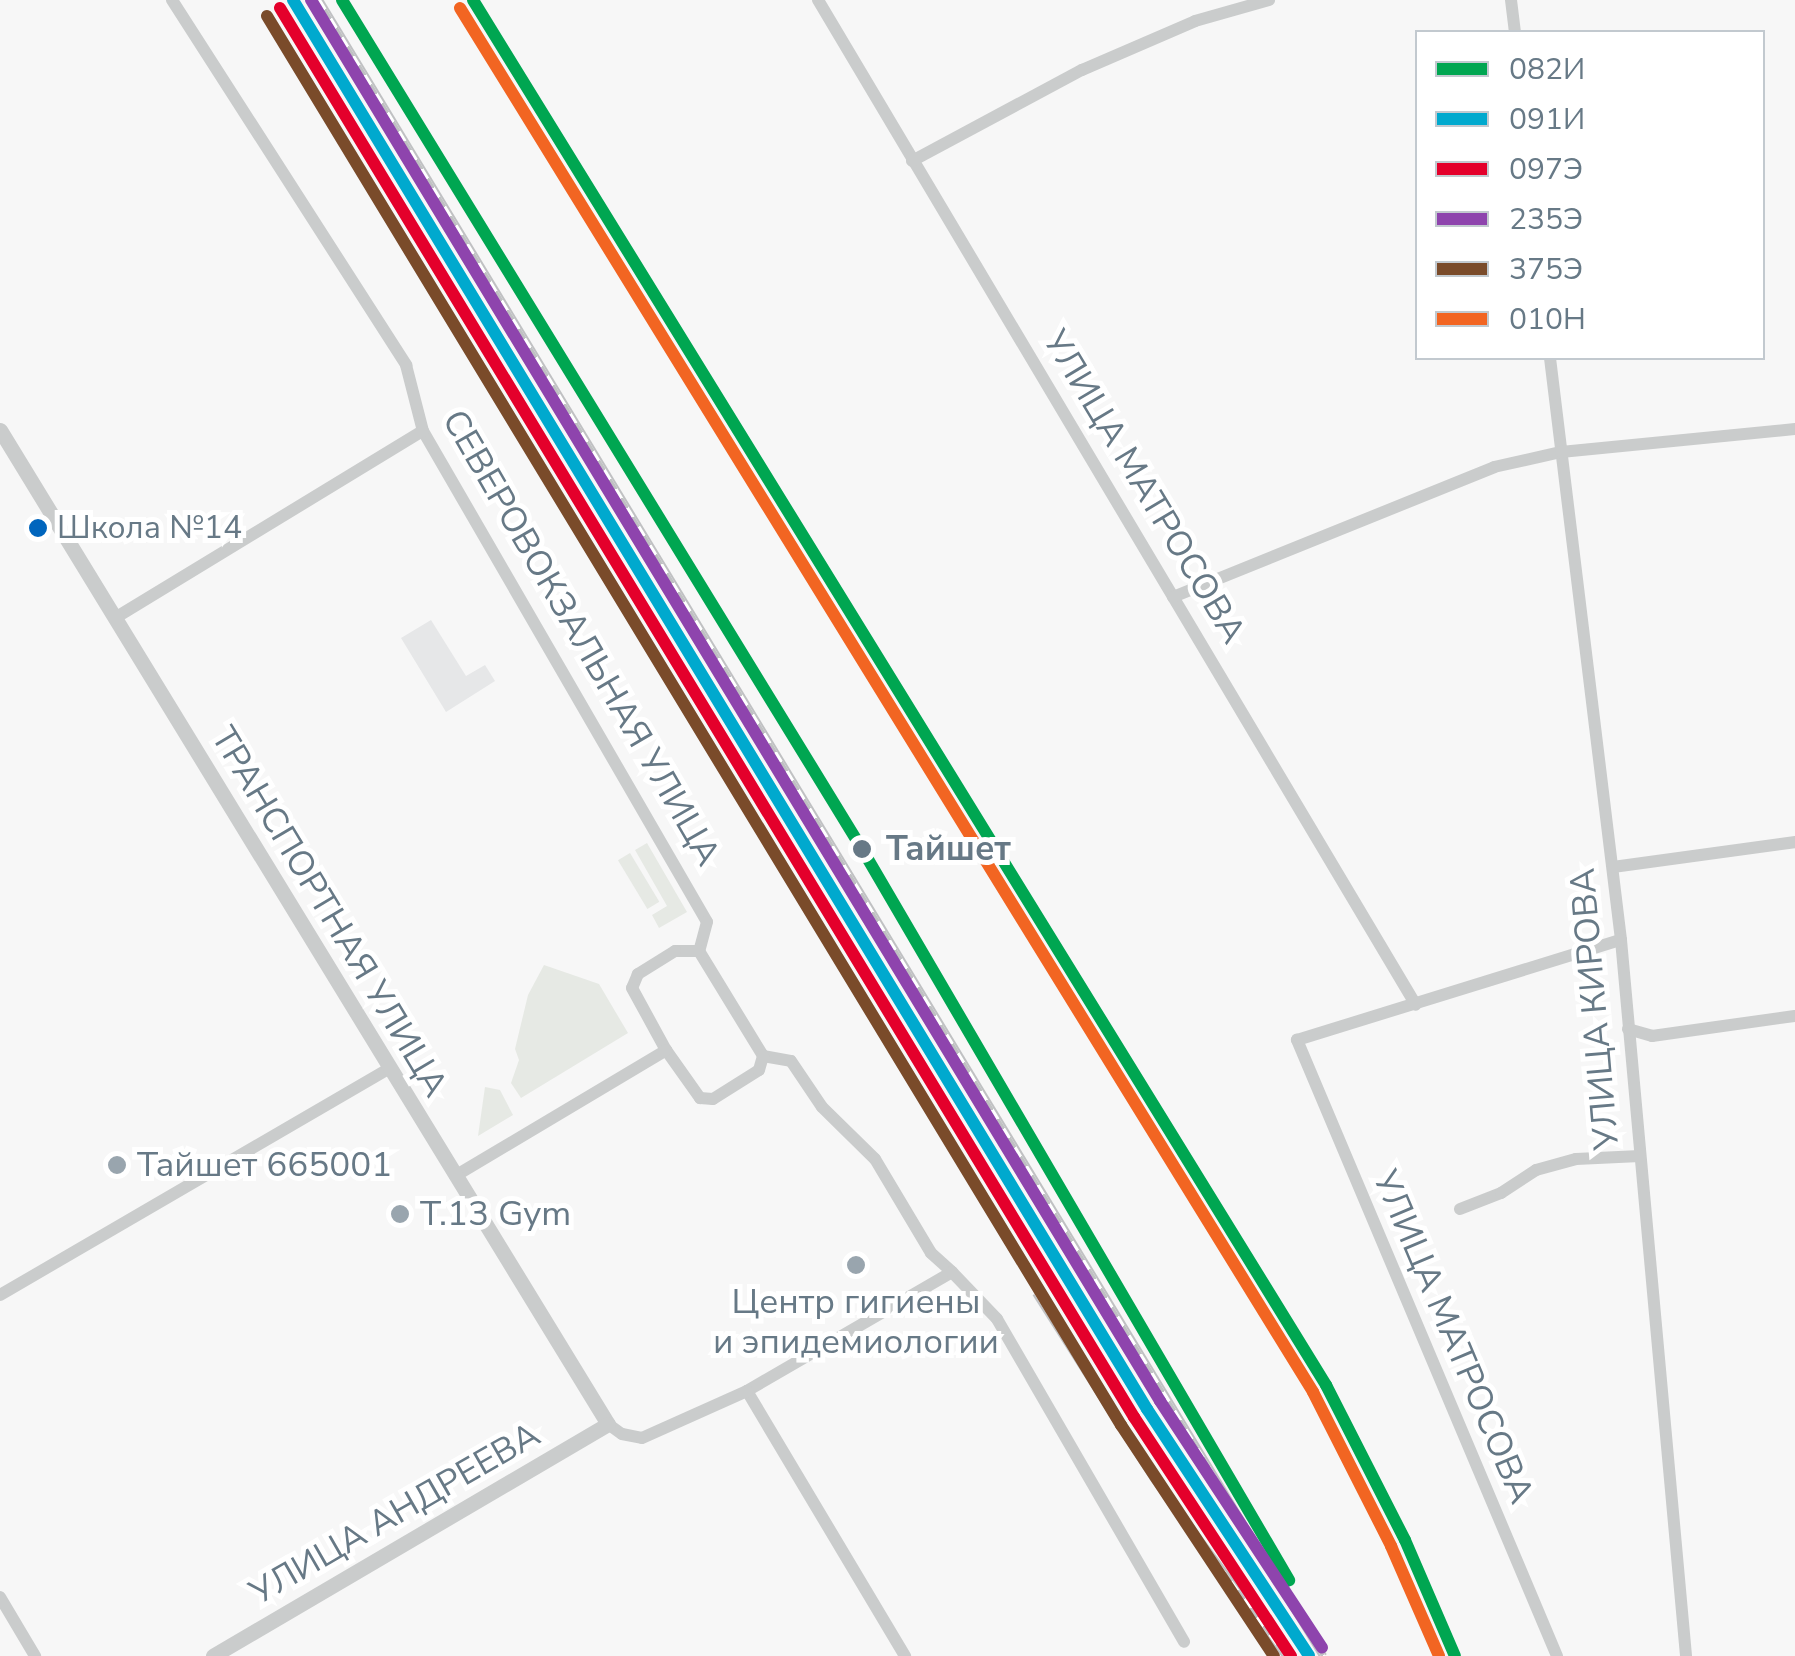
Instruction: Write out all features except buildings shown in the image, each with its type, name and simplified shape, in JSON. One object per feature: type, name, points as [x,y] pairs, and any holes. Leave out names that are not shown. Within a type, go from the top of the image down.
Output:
[{"type":"street","name":"СЕВЕРОВОКЗАЛЬНАЯ УЛИЦА","points":[[172,0],[406,365],[423,430],[707,922],[699,951],[763,1056],[791,1061],[822,1107],[876,1159],[932,1253],[997,1319],[1184,1642]]},
{"type":"street","name":"УЛИЦА МАТРОСОВА","points":[[818,0],[1416,1005],[1297,1040],[1557,1656]]},
{"type":"street","points":[[912,161],[1103,61],[1195,20],[1270,0]]},
{"type":"street","points":[[1511,0],[1514,30]]},
{"type":"street","name":"УЛИЦА КИРОВА","points":[[1550,360],[1621,940],[1686,1656]]},
{"type":"street","points":[[1173,597],[1494,467],[1560,452],[1795,429]]},
{"type":"street","name":"ТРАНСПОРТНАЯ УЛИЦА","points":[[0,430],[608,1424]]},
{"type":"street","points":[[115,618],[423,430]]},
{"type":"street","points":[[1612,867],[1795,842]]},
{"type":"street","points":[[1416,1005],[1621,940]]},
{"type":"street","points":[[699,951],[675,951],[638,974],[632,988],[666,1050],[700,1098],[713,1099],[759,1070],[763,1056]]},
{"type":"street","points":[[1628,1029],[1652,1036],[1795,1016]]},
{"type":"street","points":[[455,1176],[666,1050]]},
{"type":"street","points":[[0,1295],[388,1069]]},
{"type":"street","points":[[1460,1209],[1501,1193],[1536,1170],[1576,1160],[1640,1156]]},
{"type":"street","points":[[608,1424],[622,1434],[642,1438],[747,1391],[952,1272]]},
{"type":"street","points":[[747,1391],[905,1656]]},
{"type":"street","name":"УЛИЦА АНДРЕЕВА","points":[[213,1656],[608,1424]]},
{"type":"street","points":[[0,1597],[34,1656]]},
{"type":"shaded area","points":[[431,620],[466,676],[485,665],[495,681],[446,712],[401,638]]},
{"type":"shaded area","points":[[647,843],[687,912],[659,928],[652,915],[667,906],[635,850]]},
{"type":"shaded area","points":[[630,853],[659,902],[647,909],[618,860]]},
{"type":"shaded area","points":[[544,965],[599,984],[628,1033],[521,1098],[511,1083],[519,1060],[515,1049],[528,995]]},
{"type":"shaded area","points":[[485,1087],[500,1090],[513,1115],[478,1136]]},
{"type":"railway","points":[[319,0],[1323,1656]]},
{"type":"railway","points":[[1036,1293],[1152,1476],[1286,1656]]},
{"type":"transit line","name":"091И","points":[[293,0],[1147,1409],[1309,1656]]},
{"type":"transit line","name":"235Э","points":[[311,0],[1160,1401],[1322,1648]]},
{"type":"transit line","name":"082И","points":[[342,0],[862,849],[1289,1580]]},
{"type":"transit line","name":"082И","points":[[473,0],[1326,1385],[1405,1540],[1455,1656]]},
{"type":"transit line","name":"097Э","points":[[280,8],[1134,1417],[1291,1656]]},
{"type":"transit line","name":"010Н","points":[[460,8],[1313,1392],[1391,1546],[1439,1656]]},
{"type":"transit line","name":"375Э","points":[[267,16],[1121,1425],[1274,1656]]},
{"type":"place","name":"Школа №14","points":[[38,528]]},
{"type":"place","name":"Тайшет","points":[[862,849]]},
{"type":"place","name":"Тайшет 665001","points":[[117,1165]]},
{"type":"place","name":"T.13 Gym","points":[[400,1214]]},
{"type":"place","name":"Центр гигиены и эпидемиологии","points":[[856,1265]]}]
